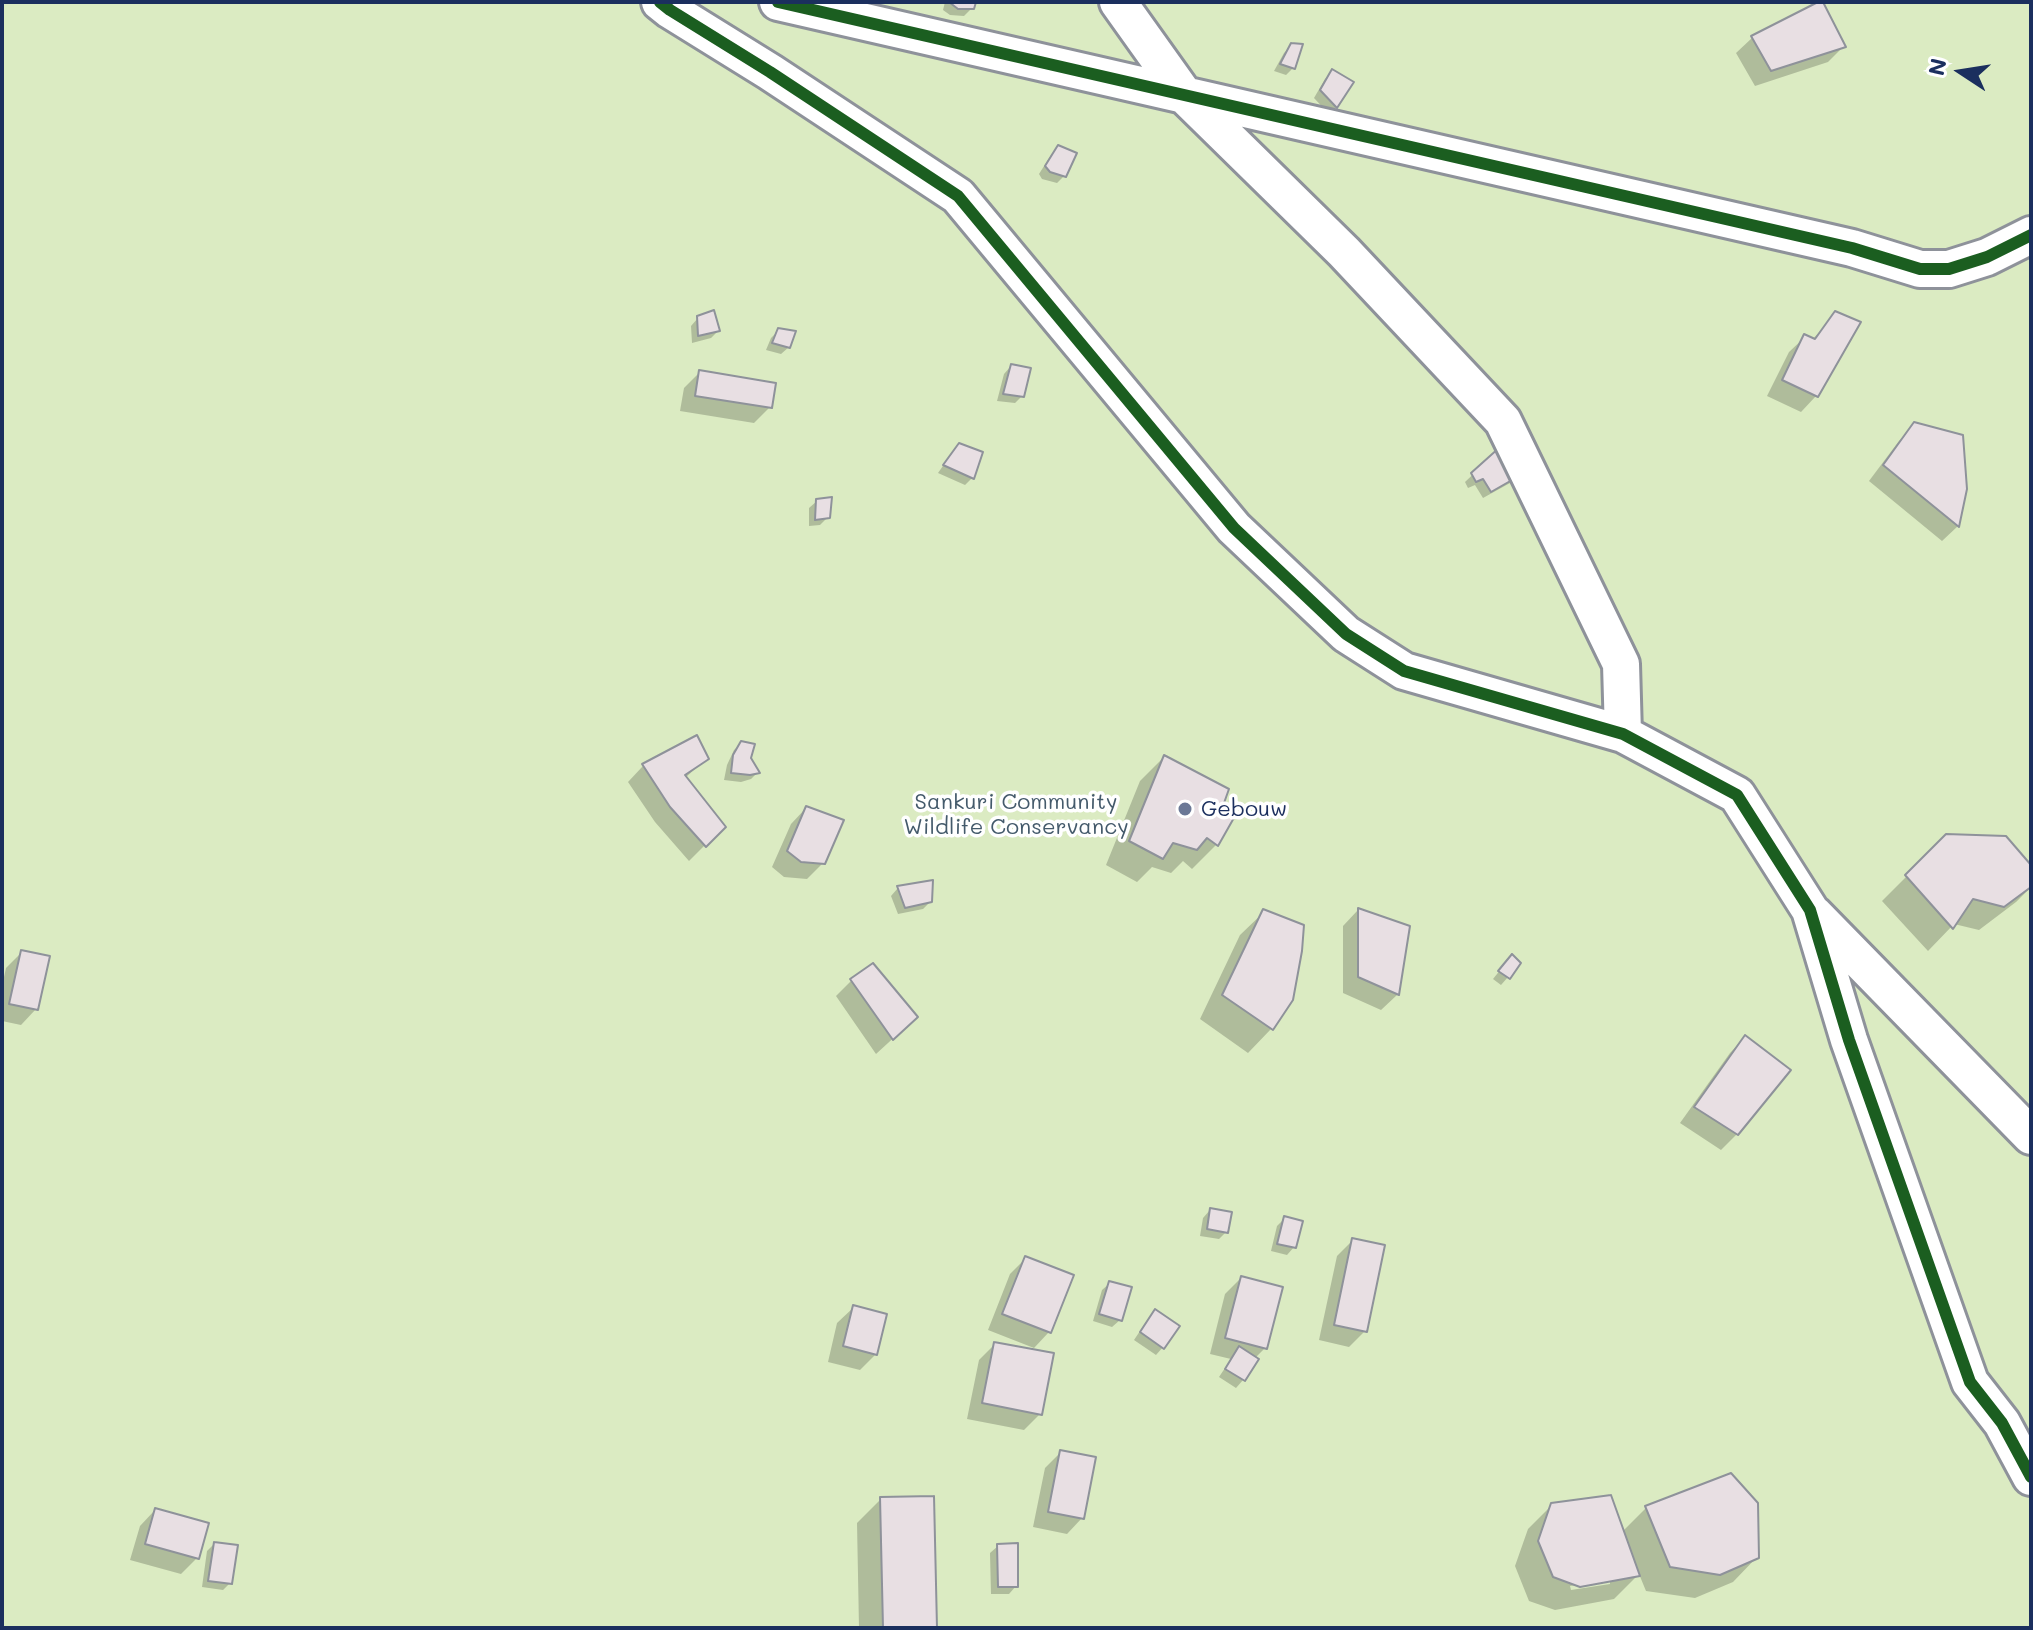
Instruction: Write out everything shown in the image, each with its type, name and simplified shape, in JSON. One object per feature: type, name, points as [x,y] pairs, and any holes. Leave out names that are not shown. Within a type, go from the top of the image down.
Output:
[{"type":"street","points":[[660,2],[958,196],[1234,528],[1346,634],[1404,671],[1623,734],[1737,795],[1810,910],[2031,1136]]},
{"type":"street","points":[[778,2],[1852,248],[1920,269],[1949,269],[1987,257],[2031,235]]},
{"type":"street","points":[[1118,2],[1185,96],[1344,252],[1503,421],[1621,664],[1623,734]]},
{"type":"street","points":[[1810,910],[1849,1040],[1970,1382],[2002,1423],[2031,1477]]},
{"type":"green space","name":"Sankuri Community Wildlife Conservancy","points":[[2,2],[2031,2],[2031,1628],[2,1628]]},
{"type":"building","points":[[949,2],[976,2],[974,9],[958,9]]},
{"type":"building","points":[[1823,2],[1846,47],[1771,71],[1751,36]]},
{"type":"building","points":[[1291,43],[1303,44],[1295,69],[1280,64]]},
{"type":"building","points":[[1332,69],[1354,82],[1337,108],[1320,90]]},
{"type":"building","points":[[1058,145],[1077,153],[1066,177],[1050,172],[1045,166]]},
{"type":"building","points":[[714,310],[720,331],[698,336],[697,316]]},
{"type":"building","points":[[1835,311],[1861,322],[1818,397],[1782,380],[1804,334],[1815,339]]},
{"type":"building","points":[[778,328],[796,331],[790,348],[772,343]]},
{"type":"building","points":[[1011,364],[1031,368],[1024,397],[1003,394]]},
{"type":"building","points":[[699,370],[776,383],[772,408],[695,396]]},
{"type":"building","points":[[1914,422],[1963,435],[1967,489],[1959,527],[1883,465]]},
{"type":"building","points":[[959,443],[983,452],[974,479],[943,465]]},
{"type":"building","points":[[1500,447],[1519,476],[1491,492],[1483,479],[1476,482],[1471,473]]},
{"type":"building","points":[[832,497],[830,518],[815,520],[816,499]]},
{"type":"building","points":[[697,735],[709,759],[685,775],[726,827],[706,847],[670,807],[642,764]]},
{"type":"building","points":[[741,741],[755,744],[751,758],[760,773],[731,773],[733,755]]},
{"type":"building","name":"Gebouw","points":[[1164,755],[1229,789],[1224,803],[1235,816],[1218,846],[1207,838],[1197,850],[1173,843],[1163,859],[1129,841]]},
{"type":"building","points":[[806,806],[844,820],[825,864],[801,862],[787,851]]},
{"type":"building","points":[[1946,834],[2006,836],[2031,865],[2031,887],[2004,907],[1973,899],[1953,929],[1905,875]]},
{"type":"building","points":[[933,880],[932,902],[905,908],[897,886]]},
{"type":"building","points":[[1358,908],[1410,926],[1399,995],[1358,977]]},
{"type":"building","points":[[1263,909],[1304,925],[1293,1000],[1273,1030],[1222,995]]},
{"type":"building","points":[[21,950],[50,956],[38,1010],[9,1004]]},
{"type":"building","points":[[1512,954],[1521,963],[1510,979],[1498,971]]},
{"type":"building","points":[[873,963],[918,1017],[893,1040],[850,979]]},
{"type":"building","points":[[1745,1035],[1791,1070],[1738,1135],[1694,1107]]},
{"type":"building","points":[[1210,1208],[1232,1212],[1228,1233],[1207,1229]]},
{"type":"building","points":[[1284,1216],[1303,1221],[1296,1248],[1277,1244]]},
{"type":"building","points":[[1352,1238],[1385,1245],[1367,1332],[1334,1325]]},
{"type":"building","points":[[1025,1256],[1074,1275],[1051,1333],[1002,1314]]},
{"type":"building","points":[[1241,1276],[1283,1287],[1267,1349],[1225,1338]]},
{"type":"building","points":[[1109,1281],[1132,1287],[1122,1321],[1099,1314]]},
{"type":"building","points":[[853,1305],[887,1314],[877,1355],[843,1346]]},
{"type":"building","points":[[1155,1309],[1180,1326],[1164,1349],[1140,1332]]},
{"type":"building","points":[[994,1342],[1054,1353],[1042,1415],[982,1403]]},
{"type":"building","points":[[1239,1346],[1259,1359],[1245,1381],[1225,1369]]},
{"type":"building","points":[[1060,1450],[1096,1457],[1084,1519],[1048,1512]]},
{"type":"building","points":[[1731,1473],[1758,1503],[1759,1558],[1720,1575],[1670,1567],[1645,1506]]},
{"type":"building","points":[[1611,1495],[1640,1576],[1580,1587],[1553,1577],[1538,1541],[1551,1503]]},
{"type":"building","points":[[934,1496],[937,1628],[883,1628],[880,1497]]},
{"type":"building","points":[[155,1508],[209,1523],[199,1559],[145,1544]]},
{"type":"building","points":[[214,1542],[238,1545],[232,1584],[208,1581]]},
{"type":"building","points":[[1018,1543],[1018,1587],[998,1587],[997,1544]]},
{"type":"cycle path","points":[[660,2],[958,196],[1234,528],[1346,634],[1404,671],[1623,734],[1737,795],[1810,910],[1849,1040],[1970,1382],[2002,1423],[2031,1477]]},
{"type":"cycle path","points":[[778,2],[1852,248],[1920,269],[1949,269],[1987,257],[2031,235]]},
{"type":"place","name":"Gebouw","points":[[1185,809]]}]
